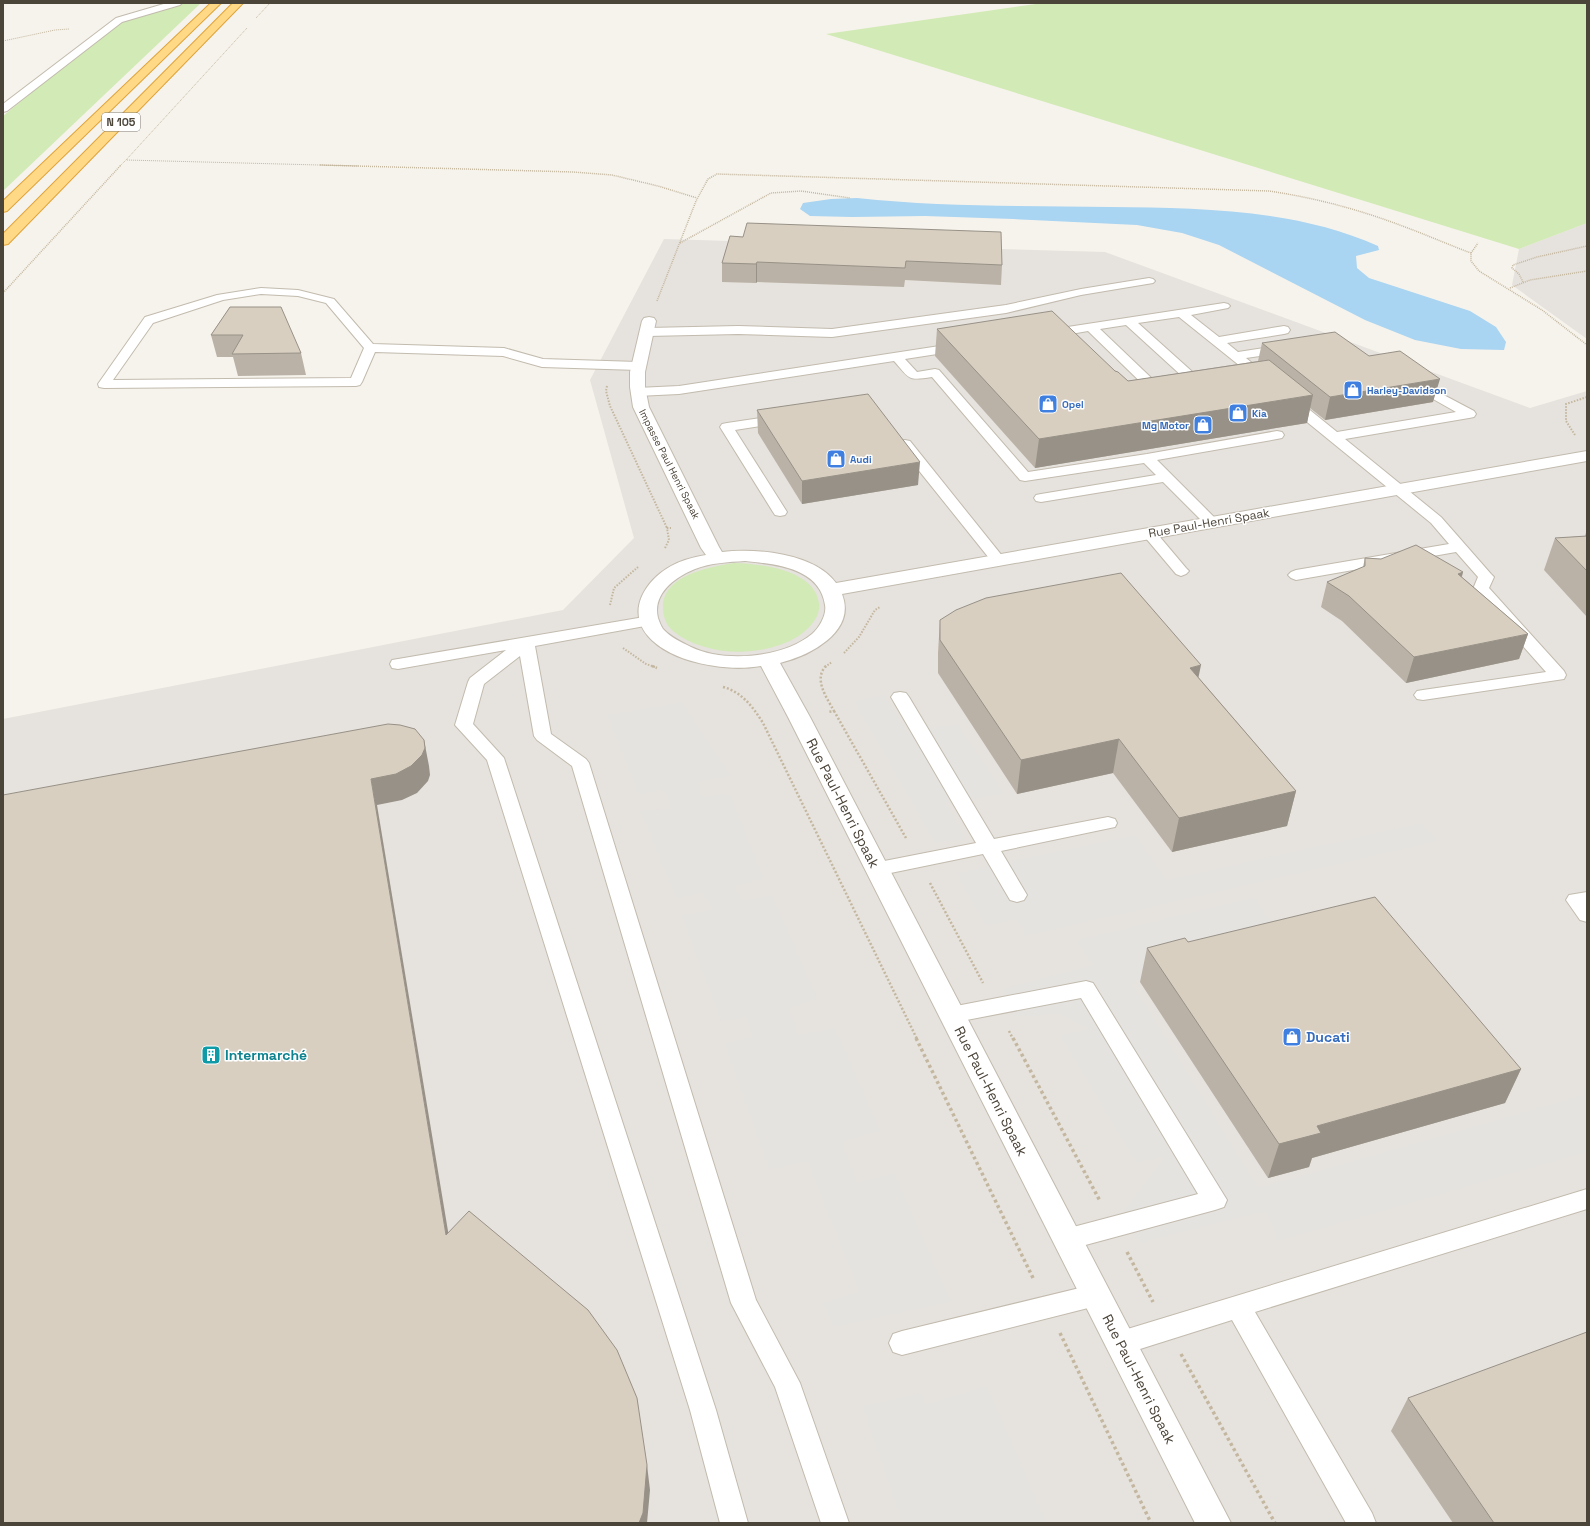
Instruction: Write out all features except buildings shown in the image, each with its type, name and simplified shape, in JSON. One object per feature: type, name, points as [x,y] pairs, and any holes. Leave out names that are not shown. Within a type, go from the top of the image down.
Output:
[{"type":"highway","name":"N 105","points":[[3,208],[216,3]]},
{"type":"highway","name":"N 105","points":[[3,241],[238,3]]},
{"type":"street","points":[[3,109],[119,20],[177,3]]},
{"type":"street","name":"Impasse Paul Henri Spaak","points":[[649,327],[638,366],[637,392],[640,407],[699,523],[710,548],[717,557]]},
{"type":"street","name":"Rue Paul-Henri Spaak","points":[[831,590],[1587,456]]},
{"type":"street","points":[[745,555],[772,558],[797,565],[818,576],[831,590],[836,606],[832,623],[818,639],[796,652],[768,660],[734,662],[700,658],[673,647],[654,631],[647,613],[651,594],[665,578],[688,565],[717,557],[745,555]]},
{"type":"street","name":"Rue Paul-Henri Spaak","points":[[768,660],[799,717],[951,1015],[1214,1523]]},
{"type":"lane","points":[[649,327],[832,333],[1006,309],[1081,292],[1149,280]]},
{"type":"lane","points":[[370,348],[356,382],[104,384],[149,320],[221,297],[255,292],[298,293],[330,301],[370,348],[504,352],[542,363],[638,366]]},
{"type":"lane","points":[[1037,335],[1224,306]]},
{"type":"lane","points":[[1182,313],[1436,520],[1486,577],[1481,589],[1558,675],[1423,695]]},
{"type":"lane","points":[[1129,321],[1202,388],[1189,390]]},
{"type":"lane","points":[[1091,327],[1161,394],[1175,392]]},
{"type":"lane","points":[[1216,340],[1284,330]]},
{"type":"lane","points":[[1053,333],[1064,343]]},
{"type":"lane","points":[[637,392],[679,390],[967,346]]},
{"type":"lane","points":[[1236,356],[1296,347]]},
{"type":"lane","points":[[897,357],[914,376],[935,373],[1025,477],[1277,436]]},
{"type":"lane","points":[[1334,437],[1469,414],[1438,396]]},
{"type":"lane","points":[[780,512],[727,427],[796,416]]},
{"type":"lane","points":[[897,434],[998,560]]},
{"type":"lane","points":[[1147,458],[1211,522]]},
{"type":"lane","points":[[1040,498],[1166,477]]},
{"type":"lane","points":[[1149,533],[1181,571]]},
{"type":"lane","points":[[1296,575],[1460,547]]},
{"type":"lane","points":[[398,664],[650,621]]},
{"type":"lane","points":[[526,643],[476,682],[464,725],[495,758],[703,1410],[734,1523]]},
{"type":"lane","points":[[526,643],[543,736],[580,763],[744,1303],[787,1383],[835,1523]]},
{"type":"lane","points":[[900,697],[1017,895]]},
{"type":"lane","points":[[876,869],[1108,823]]},
{"type":"lane","points":[[1587,899],[1576,900],[1587,915]]},
{"type":"lane","points":[[951,1015],[1086,989],[1215,1200],[1067,1238]]},
{"type":"lane","points":[[1121,1343],[1587,1199]]},
{"type":"lane","points":[[902,1344],[1096,1295]]},
{"type":"lane","points":[[1238,1306],[1362,1523]]},
{"type":"path","points":[[254,20],[270,3]]},
{"type":"path","points":[[3,293],[249,26]]},
{"type":"path","points":[[3,41],[55,30],[70,29]]},
{"type":"path","points":[[126,160],[573,172],[612,175],[658,186],[697,198]]},
{"type":"path","points":[[649,327],[697,198],[708,179],[717,174],[1269,191],[1300,196],[1366,213],[1471,253]]},
{"type":"path","points":[[679,243],[772,193],[785,190],[809,191],[850,198]]},
{"type":"path","points":[[1478,243],[1471,253],[1471,261],[1479,271],[1509,288],[1542,310],[1587,345]]},
{"type":"path","points":[[1523,282],[1519,274],[1512,268],[1513,265],[1537,257],[1587,246]]},
{"type":"path","points":[[1509,288],[1523,282],[1587,271]]},
{"type":"path","points":[[1581,439],[1566,425],[1564,413],[1566,404],[1587,397]]},
{"type":"path","points":[[659,552],[665,548],[669,540],[667,528],[699,523]]},
{"type":"path","points":[[641,565],[614,588],[608,611],[623,648],[646,664],[659,669]]},
{"type":"path","points":[[840,655],[859,637],[875,610],[881,606]]},
{"type":"path","points":[[835,660],[823,669],[821,679],[822,689],[919,861],[1114,1226],[1167,1329],[1275,1523]]},
{"type":"path","points":[[717,685],[730,689],[752,705],[762,723],[1151,1523]]},
{"type":"path","points":[[762,723],[834,711]]},
{"type":"shaded area","points":[[1587,223],[1587,339],[1512,285],[1519,249]]},
{"type":"shaded area","points":[[664,239],[1105,252],[1530,408],[1587,391],[1587,1523],[3,1523],[3,719],[563,610],[634,538],[590,380]]},
{"type":"shaded area","points":[[884,695],[907,731],[958,724],[1004,794],[946,803],[966,839],[935,843],[854,701]]},
{"type":"shaded area","points":[[684,702],[688,712],[731,776],[697,782],[703,797],[730,794],[763,878],[735,886],[741,901],[772,895],[817,999],[789,1008],[798,1035],[835,1028],[880,1131],[842,1142],[857,1182],[894,1173],[951,1302],[834,1327],[822,1303],[859,1292],[807,1161],[769,1170],[724,1043],[752,1037],[747,1017],[721,1021],[681,915],[713,910],[703,893],[676,898],[640,810],[671,809],[664,790],[638,794],[607,715]]},
{"type":"shaded area","points":[[1421,823],[1438,841],[1026,936],[1016,919],[985,926],[956,873],[1135,835],[1166,880]]},
{"type":"shaded area","points":[[1254,897],[1289,949],[1132,983],[1258,1188],[1587,1094],[1587,1152],[1278,1241],[1266,1211],[1139,1243],[1125,1209],[1164,1157],[1135,1162],[1060,1035],[1088,1029],[1058,1014],[1017,1017],[1003,989],[1092,965],[1077,940]]},
{"type":"shaded area","points":[[987,1386],[1046,1523],[902,1523],[862,1406],[921,1393],[926,1404]]},
{"type":"green space","points":[[183,3],[201,3],[3,191],[3,116],[77,55],[125,20]]},
{"type":"green space","points":[[1043,3],[1587,3],[1587,223],[1519,249],[826,34]]},
{"type":"green space","points":[[734,563],[771,567],[797,576],[807,583],[815,592],[819,603],[816,619],[801,634],[783,644],[767,649],[751,651],[734,652],[701,646],[686,640],[673,631],[664,617],[663,610],[665,596],[671,587],[679,580],[690,574],[713,567]]},
{"type":"water","points":[[857,198],[952,205],[1178,208],[1247,213],[1314,224],[1347,234],[1378,246],[1379,250],[1356,256],[1357,268],[1369,278],[1470,311],[1496,327],[1506,342],[1504,350],[1461,349],[1415,340],[1365,320],[1219,245],[1182,233],[1137,225],[1013,219],[925,216],[810,216],[800,209],[803,203],[831,199]]},
{"type":"place","name":"Harley-Davidson","points":[[1353,390]]},
{"type":"place","name":"Opel","points":[[1048,404]]},
{"type":"place","name":"Kia","points":[[1238,413]]},
{"type":"place","name":"Mg Motor","points":[[1203,425]]},
{"type":"place","name":"Audi","points":[[836,459]]},
{"type":"place","name":"Ducati","points":[[1292,1037]]},
{"type":"place","name":"Intermarché","points":[[211,1055]]}]
